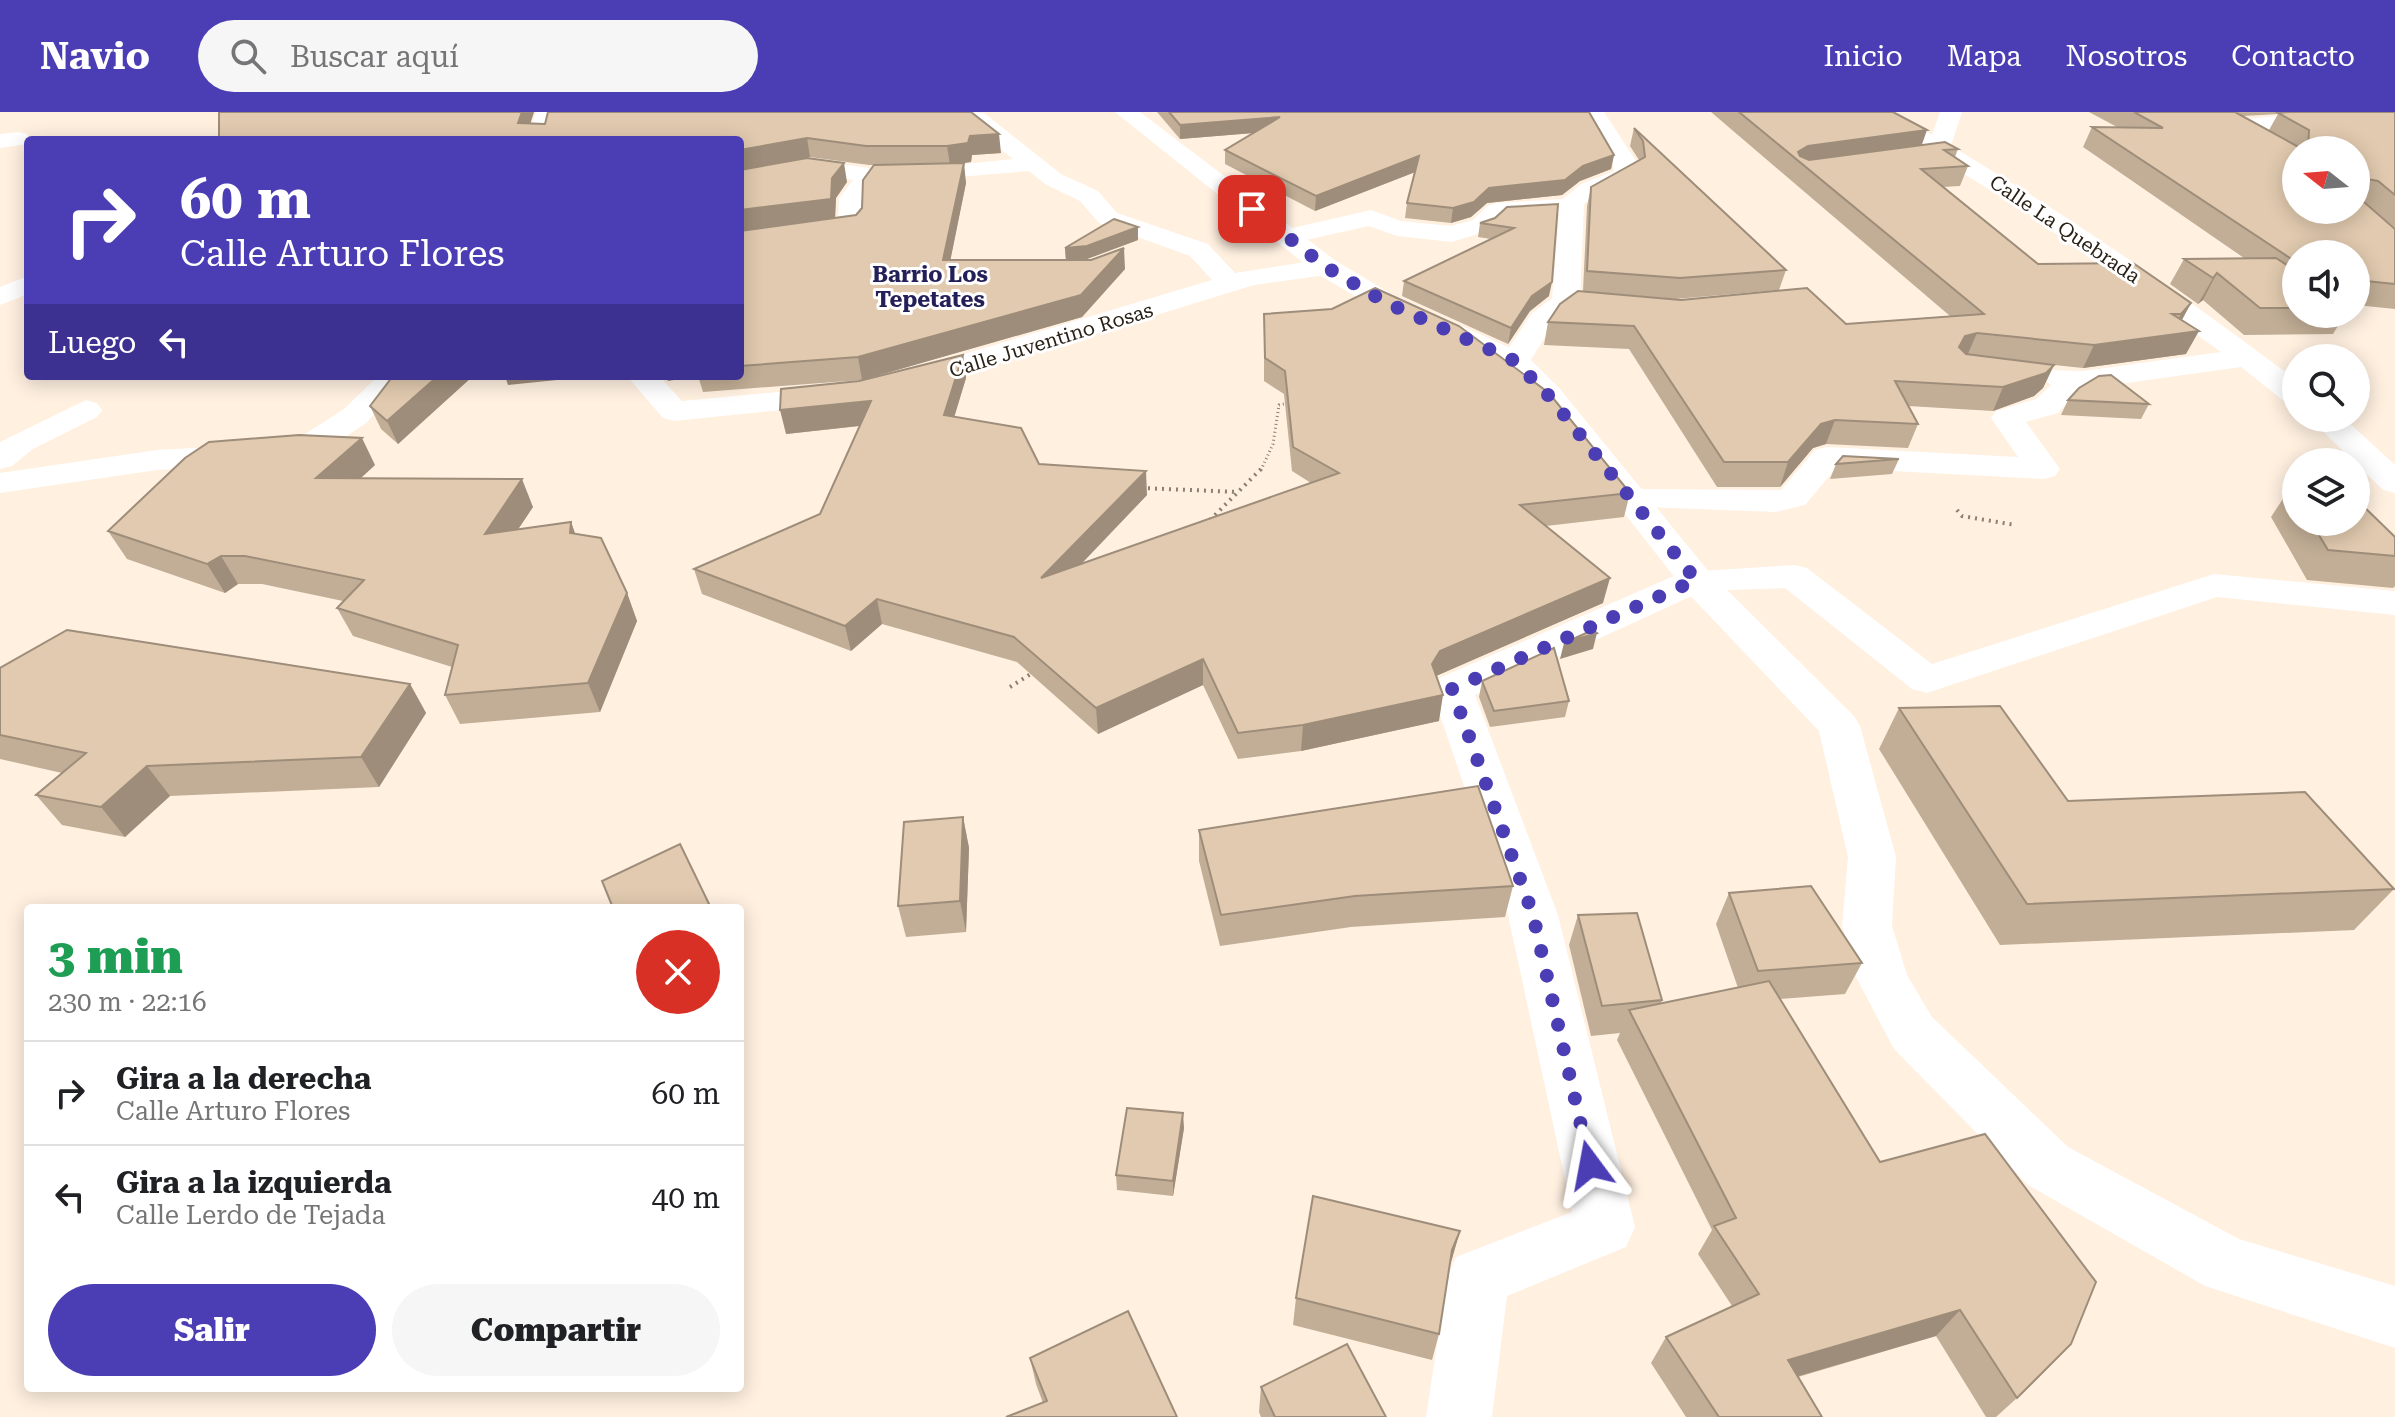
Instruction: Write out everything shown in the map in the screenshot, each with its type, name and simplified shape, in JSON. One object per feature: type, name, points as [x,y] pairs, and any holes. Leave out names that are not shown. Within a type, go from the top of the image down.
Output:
[{"type":"street","points":[[539,136],[547,112]]},
{"type":"street","points":[[956,112],[976,118],[1031,164],[1089,196],[1108,218],[1175,239],[1199,250],[1231,285]]},
{"type":"street","points":[[1132,112],[1326,267],[1385,302],[1515,361],[1549,396],[1696,580],[1839,726],[1872,857],[1867,926],[1883,979],[1913,1033],[2048,1166],[2227,1265],[2395,1317]]},
{"type":"street","points":[[1566,301],[1572,203],[1579,194],[1607,185],[1626,174],[1624,161],[1593,112]]},
{"type":"street","name":"Calle La Quebrada","points":[[1875,112],[1939,147],[2087,240],[2282,384]]},
{"type":"street","points":[[1939,147],[1951,112]]},
{"type":"street","points":[[2237,127],[2369,112]]},
{"type":"street","points":[[744,179],[811,167],[869,175],[939,176],[1031,164]]},
{"type":"street","points":[[744,241],[850,228],[851,198],[869,175]]},
{"type":"street","points":[[1288,236],[1371,218],[1397,228],[1452,234],[1482,225],[1496,211],[1553,209],[1572,203]]},
{"type":"street","points":[[1133,257],[1175,239]]},
{"type":"street","name":"Calle Juventino Rosas","points":[[646,380],[674,411],[726,408],[871,390],[1251,277],[1326,267]]},
{"type":"street","points":[[0,297],[24,286]]},
{"type":"street","points":[[1515,361],[1542,319],[1566,301],[1595,304]]},
{"type":"street","points":[[2025,374],[2083,380],[2248,357]]},
{"type":"street","points":[[0,483],[157,460],[299,453],[355,416],[391,380]]},
{"type":"street","points":[[1631,499],[1776,502],[1793,498],[1827,457],[2043,469],[2007,418],[2047,406],[2059,393],[2083,380]]},
{"type":"street","points":[[0,459],[21,442],[86,410]]},
{"type":"street","points":[[2340,432],[2395,483]]},
{"type":"street","points":[[1459,1417],[1478,1278],[1605,1227],[1533,915],[1452,689],[1696,580],[1794,576],[1852,625],[1927,680],[2214,585],[2395,603]]},
{"type":"path","points":[[1201,530],[1264,470],[1278,438],[1279,405],[1294,401]]},
{"type":"path","points":[[1131,487],[1240,492]]},
{"type":"path","points":[[1010,687],[1046,664]]},
{"type":"building","points":[[219,112],[522,112],[518,123],[545,124],[548,112],[971,112],[999,134],[970,136],[968,143],[947,146],[866,146],[807,138],[744,149],[744,136],[219,136]]},
{"type":"building","points":[[1169,112],[1589,112],[1614,155],[1583,166],[1565,180],[1489,188],[1474,202],[1453,208],[1407,203],[1419,156],[1316,196],[1225,150],[1280,117],[1180,125]]},
{"type":"building","points":[[1739,112],[1893,112],[1927,130],[1808,146],[1798,152],[1809,160],[1945,142],[1958,149],[1944,150],[1968,166],[1921,169],[2038,264],[2133,263],[2191,303],[2181,314],[2172,314],[2199,331],[2094,345],[1977,333],[1965,336],[1959,347],[1966,354],[2054,365],[2046,373],[2003,387],[1895,381],[1918,424],[1835,420],[1821,424],[1788,462],[1724,462],[1634,326],[1548,322],[1560,304],[1578,291],[1681,300],[1807,288],[1846,324],[1984,314]]},
{"type":"building","points":[[2134,112],[2235,112],[2282,138],[2282,224],[2370,224],[2370,207],[2395,229],[2395,284],[2370,281],[2370,240],[2282,240],[2282,253],[2092,127],[2163,128]]},
{"type":"building","points":[[2395,112],[2395,195],[2378,181],[2370,180],[2370,136],[2309,136],[2309,130],[2278,113]]},
{"type":"building","points":[[1634,128],[1786,270],[1680,278],[1587,271],[1591,187],[1645,157],[1643,141]]},
{"type":"building","points":[[807,158],[844,163],[832,178],[831,199],[744,210],[744,169]]},
{"type":"building","points":[[964,163],[943,260],[1091,260],[1124,248],[1081,295],[858,357],[744,366],[744,230],[856,215],[862,208],[863,180],[874,165]]},
{"type":"building","points":[[1558,204],[1552,282],[1532,296],[1511,328],[1404,281],[1514,228],[1480,223],[1495,218],[1507,207]]},
{"type":"building","points":[[1114,219],[1138,227],[1087,246],[1065,248]]},
{"type":"building","points":[[2276,258],[2282,262],[2282,308],[2260,308],[2217,273],[2213,278],[2184,259]]},
{"type":"building","points":[[1375,288],[1459,326],[1549,393],[1630,493],[1520,505],[1610,578],[1440,651],[1432,664],[1443,695],[1303,725],[1238,733],[1203,659],[1096,708],[1014,637],[877,599],[845,626],[694,569],[820,514],[871,401],[780,410],[781,389],[859,381],[963,355],[944,415],[1021,428],[1039,464],[1146,471],[1041,578],[1339,473],[1293,447],[1285,371],[1265,358],[1264,314],[1332,309]]},
{"type":"building","points":[[2111,375],[2149,404],[2068,400],[2079,388],[2099,376]]},
{"type":"building","points":[[390,380],[433,380],[387,421],[370,406]]},
{"type":"building","points":[[299,435],[362,438],[316,478],[522,479],[485,534],[571,522],[570,533],[601,538],[627,593],[588,683],[445,695],[458,645],[337,608],[364,580],[245,556],[221,556],[207,564],[108,531],[185,458],[209,442]]},
{"type":"building","points":[[1843,456],[1899,459],[1836,464]]},
{"type":"building","points":[[2370,513],[2395,537],[2395,556],[2328,550],[2320,536],[2370,536]]},
{"type":"building","points":[[67,630],[410,684],[361,757],[147,766],[101,807],[36,795],[86,753],[0,735],[0,668]]},
{"type":"building","points":[[1593,630],[1597,633],[1564,643]]},
{"type":"building","points":[[1554,648],[1569,701],[1494,711],[1482,681]]},
{"type":"building","points":[[2000,706],[2068,801],[2305,792],[2394,889],[2027,904],[1899,708]]},
{"type":"building","points":[[1478,786],[1513,886],[1355,896],[1221,915],[1199,830]]},
{"type":"building","points":[[963,817],[960,901],[898,906],[904,822]]},
{"type":"building","points":[[680,844],[709,904],[611,904],[602,881]]},
{"type":"building","points":[[1811,886],[1862,963],[1758,971],[1729,893]]},
{"type":"building","points":[[1637,913],[1662,1000],[1602,1006],[1578,915]]},
{"type":"building","points":[[1769,981],[1880,1162],[1985,1134],[2096,1282],[2071,1344],[2017,1398],[1960,1310],[1788,1360],[1822,1417],[1719,1417],[1666,1337],[1759,1294],[1714,1226],[1736,1218],[1629,1010]]},
{"type":"building","points":[[1127,1108],[1183,1113],[1173,1181],[1116,1175]]},
{"type":"building","points":[[1313,1196],[1460,1231],[1452,1250],[1439,1334],[1296,1298]]},
{"type":"building","points":[[1128,1311],[1177,1417],[1006,1417],[1047,1401],[1030,1358]]},
{"type":"building","points":[[1347,1344],[1386,1417],[1275,1417],[1261,1387]]},
{"type":"district","name":"Barrio Los Tepetates","points":[[930,286]]},
{"type":"route","points":[[1252,209],[1326,267],[1385,302],[1515,361],[1549,396],[1696,580],[1452,689],[1533,915],[1590,1165]]}]
